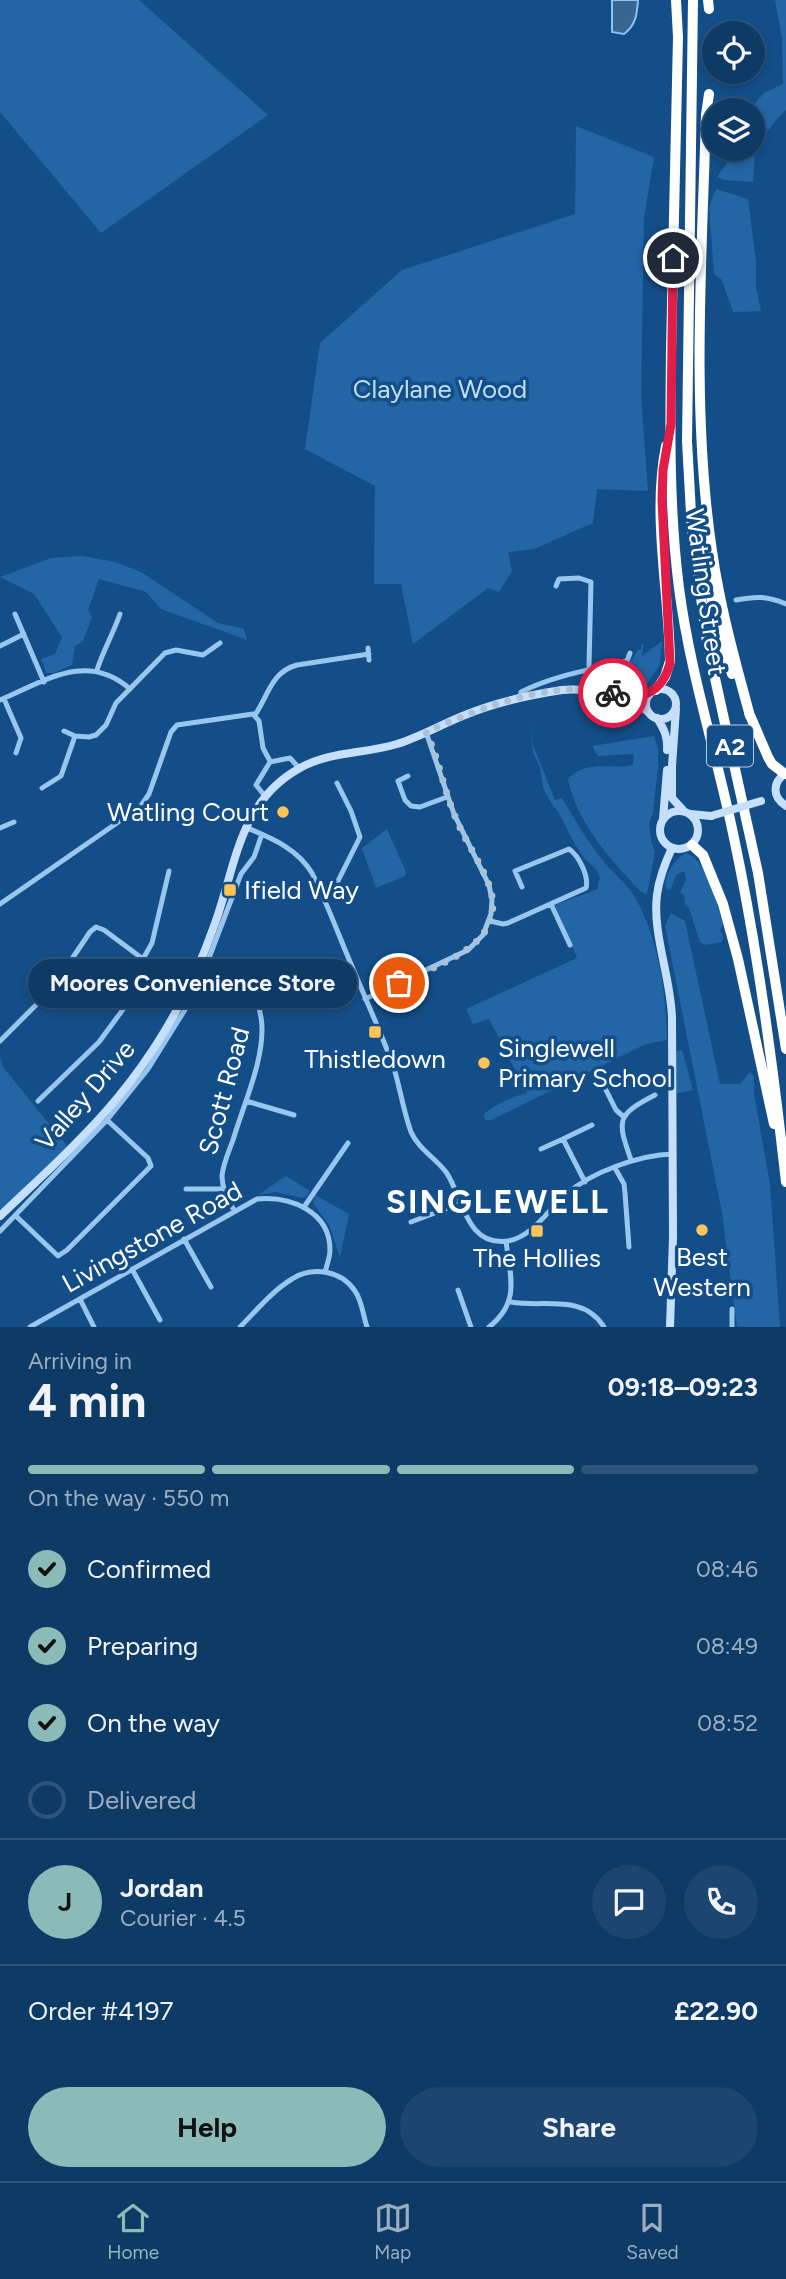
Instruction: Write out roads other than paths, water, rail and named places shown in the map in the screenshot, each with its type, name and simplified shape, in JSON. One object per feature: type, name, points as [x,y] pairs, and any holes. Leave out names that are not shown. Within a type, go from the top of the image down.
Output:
[{"type":"highway","name":"Watling Street","points":[[677,0],[671,424],[672,504],[679,588],[748,908],[775,1086],[786,1182]]},
{"type":"highway","name":"Watling Street","points":[[693,0],[687,441],[693,541],[713,674],[758,873],[786,1049]]},
{"type":"highway","points":[[709,94],[706,116],[701,356],[704,478],[711,549],[721,605],[750,716]]},
{"type":"highway","points":[[656,690],[667,674],[670,661],[662,500],[663,470],[671,424]]},
{"type":"highway","points":[[687,441],[702,550],[715,619],[729,666],[768,758],[785,774]]},
{"type":"highway","points":[[692,845],[703,855],[723,904],[786,1182]]},
{"type":"street","points":[[556,586],[559,579],[557,571]]},
{"type":"street","points":[[559,579],[579,578],[591,582],[591,690]]},
{"type":"street","points":[[736,600],[765,596],[786,604]]},
{"type":"street","points":[[15,614],[44,682]]},
{"type":"street","points":[[97,670],[120,614]]},
{"type":"street","points":[[0,646],[24,634]]},
{"type":"street","points":[[64,731],[75,736],[89,737],[101,731],[116,703],[165,653],[176,650],[203,655],[220,643]]},
{"type":"street","points":[[520,698],[521,692],[562,675],[611,669],[626,662],[631,653]]},
{"type":"street","points":[[255,715],[274,680],[288,668],[369,654]]},
{"type":"street","points":[[16,753],[21,738],[2,700],[74,671],[97,670],[118,678],[130,689]]},
{"type":"street","points":[[698,830],[697,824],[676,805],[673,797],[672,766],[677,702],[673,693],[664,689],[656,690],[647,699],[649,712],[657,718],[668,741],[666,798],[660,836],[672,848],[682,849],[692,845],[698,830],[710,816]]},
{"type":"street","name":"Valley Drive","points":[[0,1216],[104,1114],[160,1039],[190,986],[218,916],[244,827],[265,796],[283,779],[299,768],[326,757],[388,746],[484,708],[520,698],[565,690],[639,695],[656,690]]},
{"type":"street","name":"Valley Drive","points":[[611,693],[649,712]]},
{"type":"street","points":[[657,718],[668,717],[676,709]]},
{"type":"street","points":[[255,715],[260,722],[263,748],[270,761]]},
{"type":"street","points":[[0,895],[2,902],[140,807],[149,794],[175,726],[255,715]]},
{"type":"street","points":[[365,999],[467,950],[483,935],[490,921],[492,906],[489,885],[447,797],[426,732]]},
{"type":"street","points":[[42,788],[61,776],[75,736]]},
{"type":"street","points":[[265,796],[257,789],[256,783],[270,761],[290,758],[299,768]]},
{"type":"street","points":[[762,801],[785,774]]},
{"type":"street","points":[[408,776],[398,782],[405,800],[411,806],[419,807],[447,797]]},
{"type":"street","points":[[321,892],[337,883],[360,837],[337,783]]},
{"type":"street","points":[[775,788],[775,794],[784,805]]},
{"type":"street","points":[[663,819],[672,812],[710,816],[762,801],[784,805]]},
{"type":"street","points":[[0,828],[14,822]]},
{"type":"street","points":[[244,827],[287,846],[311,871],[393,1066],[412,1133],[420,1146],[448,1175],[455,1186],[464,1214],[478,1233],[506,1241],[527,1233],[566,1194],[585,1182],[631,1160],[657,1154],[673,1154]]},
{"type":"street","points":[[0,1231],[107,1120],[148,1069],[196,992],[241,874],[254,857],[262,834]]},
{"type":"street","points":[[670,1327],[672,1005],[656,916],[659,881],[672,848]]},
{"type":"street","points":[[490,921],[508,923],[586,888],[588,881],[575,854],[569,849],[515,871],[522,887]]},
{"type":"street","points":[[38,1101],[99,1042],[127,1004],[152,943],[169,871]]},
{"type":"street","points":[[551,904],[570,945]]},
{"type":"street","points":[[0,1041],[43,1000],[93,929],[104,930],[145,960],[190,986]]},
{"type":"street","name":"Scott Road","points":[[210,960],[225,966],[246,983],[261,1014],[264,1035],[222,1173],[224,1189],[234,1210]]},
{"type":"street","points":[[597,1072],[616,1110],[624,1117]]},
{"type":"street","points":[[631,1160],[622,1133],[624,1117],[634,1106],[655,1096]]},
{"type":"street","points":[[246,1101],[294,1115]]},
{"type":"street","points":[[16,1216],[58,1256],[151,1166],[148,1158],[107,1120]]},
{"type":"street","points":[[541,1149],[592,1125]]},
{"type":"street","points":[[563,1139],[585,1182]]},
{"type":"street","points":[[325,1272],[330,1251],[326,1231],[304,1206],[348,1143]]},
{"type":"street","points":[[615,1168],[624,1184],[629,1247]]},
{"type":"street","points":[[186,1189],[224,1189]]},
{"type":"street","name":"Livingstone Road","points":[[30,1327],[257,1199],[270,1198],[304,1206]]},
{"type":"street","points":[[411,1222],[461,1203]]},
{"type":"street","points":[[184,1239],[211,1287]]},
{"type":"street","points":[[489,1327],[498,1320],[511,1302],[506,1241]]},
{"type":"street","points":[[132,1269],[160,1320]]},
{"type":"street","points":[[240,1327],[292,1279],[309,1272],[325,1272],[343,1279],[354,1290],[367,1327]]},
{"type":"street","points":[[458,1290],[471,1327]]},
{"type":"street","points":[[80,1299],[94,1327]]},
{"type":"street","points":[[511,1302],[532,1305],[571,1303],[597,1317],[604,1327]]},
{"type":"street","points":[[732,1308],[732,1327]]},
{"type":"place","name":"Watling Court","points":[[283,812]]},
{"type":"place","name":"Ifield Way","points":[[230,890]]},
{"type":"place","name":"Moores Convenience Store","points":[[399,983]]},
{"type":"place","name":"Thistledown","points":[[375,1032]]},
{"type":"place","name":"Singlewell Primary School","points":[[484,1063]]},
{"type":"place","name":"Best Western","points":[[702,1230]]},
{"type":"place","name":"The Hollies","points":[[537,1231]]},
{"type":"district","name":"SINGLEWELL","points":[[498,1201]]},
{"type":"park label","name":"Claylane Wood","points":[[440,389]]}]
